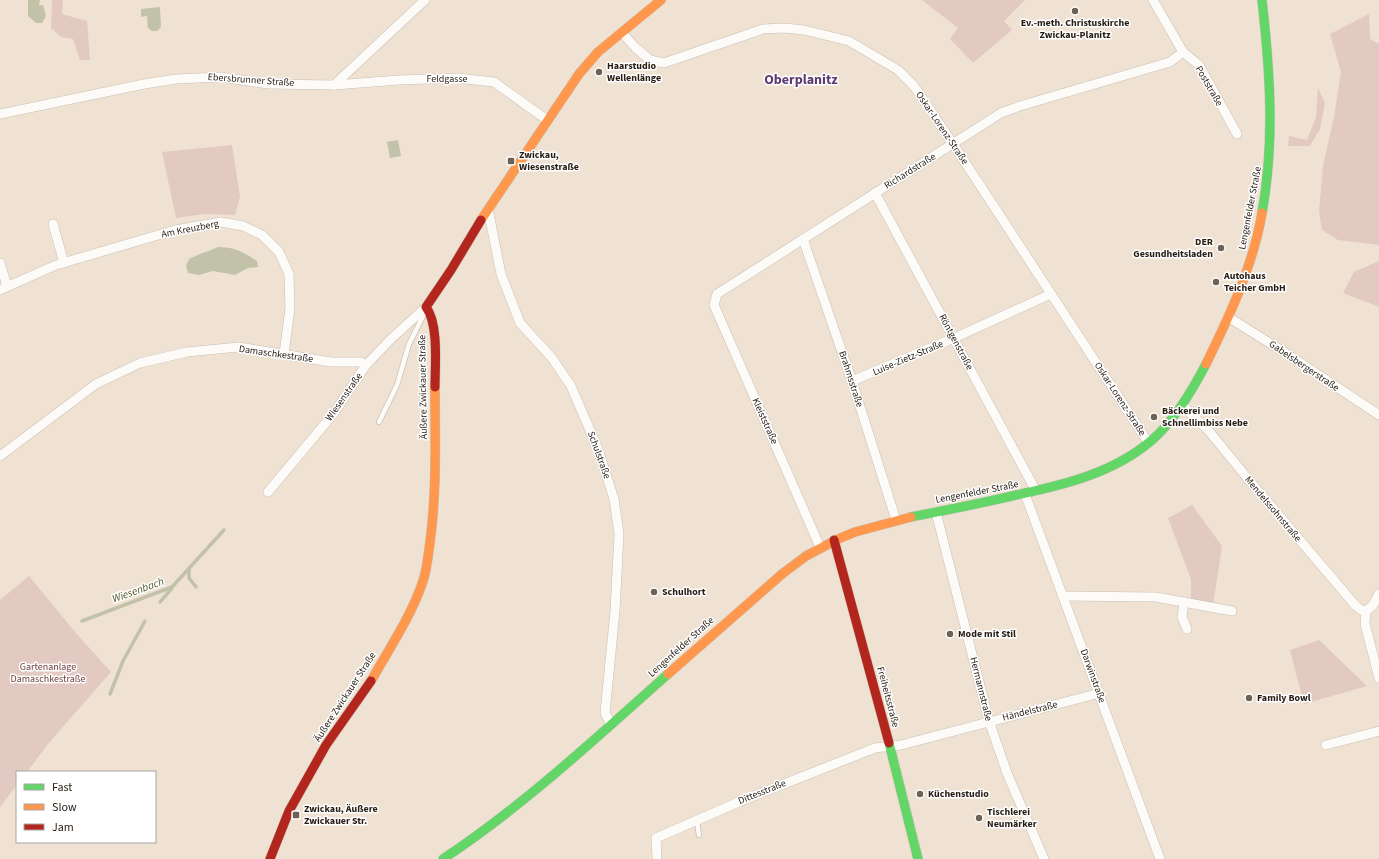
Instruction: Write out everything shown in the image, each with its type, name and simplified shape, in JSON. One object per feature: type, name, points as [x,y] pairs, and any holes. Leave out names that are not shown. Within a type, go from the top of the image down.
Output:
[{"type":"main road","name":"Äußere Zwickauer Straße","points":[[270,859],[289,810],[326,745],[370,682],[404,623],[422,584],[427,565],[433,520],[436,466],[435,341],[432,324],[428,309],[426,307],[451,270],[488,209],[579,74],[598,52],[661,0]]},
{"type":"main road","name":"Lengenfelder Straße","points":[[443,859],[476,837],[570,760],[782,574],[820,547],[859,530],[896,520],[1025,494],[1090,475],[1113,466],[1132,455],[1167,424],[1182,405],[1208,361],[1228,317],[1246,274],[1262,212],[1270,161],[1270,79],[1262,0]]},
{"type":"main road","name":"Freiheitsstraße","points":[[834,540],[890,746],[918,859]]},
{"type":"street","points":[[334,85],[425,0]]},
{"type":"street","name":"Poststraße","points":[[1153,0],[1183,52],[1199,65],[1237,134]]},
{"type":"street","name":"Oskar-Lorenz-Straße","points":[[622,33],[650,60],[664,63],[763,29],[784,28],[804,30],[850,41],[898,70],[914,86],[954,144],[1148,442]]},
{"type":"street","name":"Richardstraße","points":[[717,294],[1001,113],[1020,106],[1170,62],[1183,52]]},
{"type":"street","name":"Ebersbrunner Straße","points":[[0,114],[137,85],[176,79],[221,77],[268,84],[334,85]]},
{"type":"street","name":"Feldgasse","points":[[334,85],[399,80],[457,78],[494,82],[547,120]]},
{"type":"street","name":"Röntgenstraße","points":[[875,193],[1036,491]]},
{"type":"street","name":"Schulstraße","points":[[488,209],[501,274],[520,323],[552,358],[571,386],[598,449],[614,499],[618,542],[615,611],[605,713],[611,724]]},
{"type":"street","name":"Am Kreuzberg","points":[[0,262],[4,288],[64,263],[175,230],[220,222],[243,226],[262,235],[279,252],[289,274],[290,308],[284,354]]},
{"type":"street","points":[[53,224],[64,263]]},
{"type":"street","name":"Brahmsstraße","points":[[803,239],[852,381],[896,520]]},
{"type":"street","name":"Kleiststraße","points":[[717,294],[714,305],[820,547]]},
{"type":"street","name":"Luise-Zietz-Straße","points":[[852,381],[954,338],[1051,294]]},
{"type":"street","name":"Wiesenstraße","points":[[268,492],[334,413],[366,365],[391,339],[426,307]]},
{"type":"street","name":"Gabelsbergerstraße","points":[[1228,317],[1379,415]]},
{"type":"street","name":"Damaschkestraße","points":[[0,456],[96,384],[140,364],[187,352],[240,347],[331,362],[361,362],[366,365]]},
{"type":"street","name":"Mendelssohnstraße","points":[[1182,405],[1208,430],[1355,605],[1362,610],[1370,608]]},
{"type":"street","name":"Darwinstraße","points":[[1025,494],[1100,693],[1160,859]]},
{"type":"street","name":"Hermannstraße","points":[[936,512],[989,721],[1007,773],[1044,859]]},
{"type":"street","points":[[1379,594],[1370,608],[1365,624],[1379,678]]},
{"type":"street","points":[[1063,596],[1156,597],[1232,611]]},
{"type":"street","points":[[1184,602],[1182,617],[1187,629]]},
{"type":"street","name":"Händelstraße","points":[[890,746],[901,745],[1100,693]]},
{"type":"street","points":[[1326,745],[1379,731]]},
{"type":"street","name":"Dittesstraße","points":[[657,859],[656,838],[821,768],[875,748],[890,746]]},
{"type":"lane","name":"Äußere Zwickauer Straße","points":[[379,422],[397,385],[409,344],[426,307]]},
{"type":"lane","points":[[697,821],[699,835]]},
{"type":"green space","points":[[52,0],[63,0],[62,14],[87,21],[90,60],[80,60],[73,39],[61,37],[51,28]]},
{"type":"green space","points":[[922,0],[1025,0],[1004,21],[1012,30],[973,63],[950,39],[958,28]]},
{"type":"green space","points":[[1369,14],[1370,39],[1379,44],[1379,245],[1338,240],[1322,230],[1319,211],[1323,166],[1334,117],[1341,72],[1330,34]]},
{"type":"green space","points":[[1318,88],[1325,103],[1320,129],[1310,146],[1288,146],[1289,136],[1307,140],[1316,117]]},
{"type":"green space","points":[[232,145],[240,197],[235,215],[205,214],[176,218],[162,152]]},
{"type":"green space","points":[[1379,261],[1379,307],[1343,293],[1354,272]]},
{"type":"green space","points":[[1192,505],[1222,546],[1213,605],[1191,600],[1191,579],[1168,518]]},
{"type":"green space","name":"Gartenanlage Damaschkestraße","points":[[29,576],[75,632],[111,672],[48,744],[28,771],[16,771],[16,786],[0,807],[0,600]]},
{"type":"green space","points":[[1319,640],[1367,686],[1304,704],[1290,650]]},
{"type":"shaded area","points":[[28,0],[40,0],[39,5],[43,5],[46,16],[42,23],[36,23],[28,16]]},
{"type":"shaded area","points":[[160,7],[161,27],[157,31],[152,31],[148,28],[147,16],[141,17],[141,9]]},
{"type":"shaded area","points":[[398,140],[401,156],[390,158],[387,142]]},
{"type":"shaded area","points":[[218,247],[234,249],[243,253],[257,261],[258,267],[248,268],[235,275],[213,271],[199,275],[188,273],[186,266],[189,259]]},
{"type":"waterway","name":"Wiesenbach","points":[[82,621],[172,587],[224,530]]},
{"type":"waterway","points":[[189,568],[189,578],[196,587]]},
{"type":"waterway","points":[[160,602],[172,588]]},
{"type":"waterway","points":[[110,694],[123,661],[145,621]]},
{"type":"traffic: fast","points":[[1262,0],[1270,106],[1269,159],[1262,213]]},
{"type":"traffic: fast","points":[[911,517],[1056,486],[1106,469],[1122,461],[1152,440],[1176,414],[1189,395],[1206,364]]},
{"type":"traffic: fast","points":[[443,859],[502,817],[558,771],[668,674]]},
{"type":"traffic: fast","points":[[889,743],[918,859]]},
{"type":"traffic: slow","points":[[481,220],[579,74],[598,52],[661,0]]},
{"type":"traffic: slow","points":[[1206,364],[1240,290],[1253,252],[1262,213]]},
{"type":"traffic: slow","points":[[371,681],[412,609],[425,574],[434,504],[435,387]]},
{"type":"traffic: slow","points":[[668,674],[782,574],[806,556],[855,532],[911,517]]},
{"type":"traffic: jam","points":[[435,387],[435,334],[430,314],[426,307],[451,270],[481,220]]},
{"type":"traffic: jam","points":[[834,540],[889,743]]},
{"type":"traffic: jam","points":[[270,859],[289,811],[326,745],[371,681]]},
{"type":"place","name":"Ev.-meth. Christuskirche Zwickau-Planitz","points":[[1075,11]]},
{"type":"place","name":"Haarstudio Wellenlänge","points":[[599,72]]},
{"type":"place","name":"Zwickau, Wiesenstraße","points":[[511,161]]},
{"type":"place","name":"DER Gesundheitsladen","points":[[1221,248]]},
{"type":"place","name":"Autohaus Teicher GmbH","points":[[1216,282]]},
{"type":"place","name":"Bäckerei und Schnellimbiss Nebe","points":[[1154,417]]},
{"type":"place","name":"Schulhort","points":[[654,592]]},
{"type":"place","name":"Mode mit Stil","points":[[950,634]]},
{"type":"place","name":"Family Bowl","points":[[1249,698]]},
{"type":"place","name":"Küchenstudio","points":[[920,794]]},
{"type":"place","name":"Zwickau, Äußere Zwickauer Str.","points":[[296,815]]},
{"type":"place","name":"Tischlerei Neumärker","points":[[979,818]]},
{"type":"district","name":"Oberplanitz","points":[[801,80]]}]
